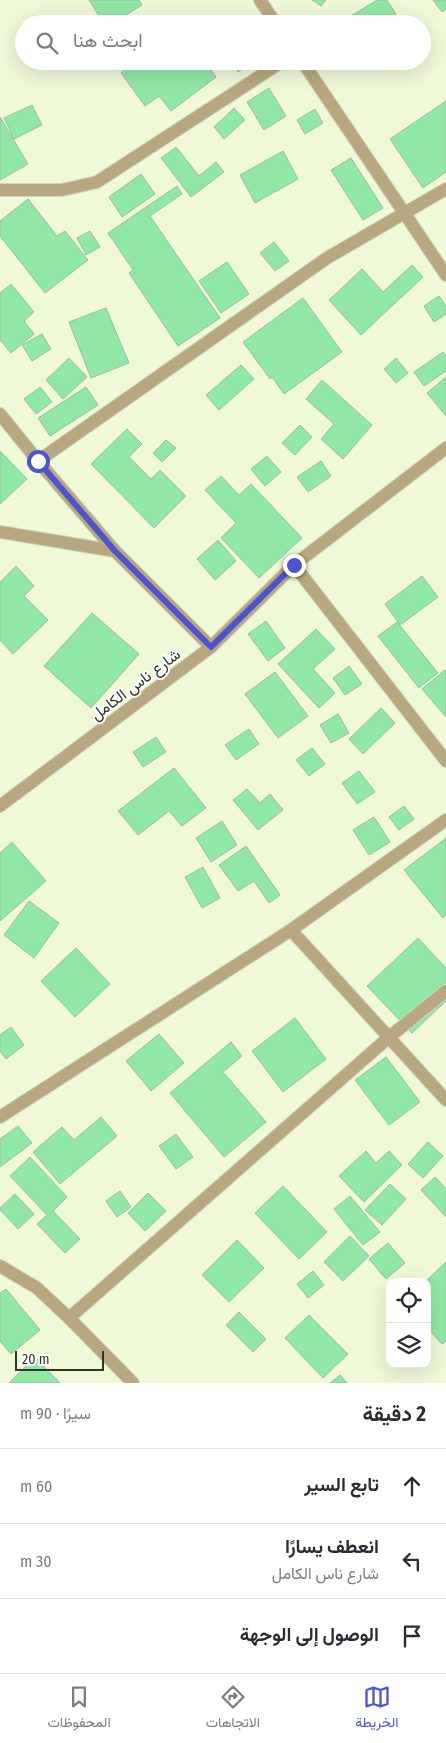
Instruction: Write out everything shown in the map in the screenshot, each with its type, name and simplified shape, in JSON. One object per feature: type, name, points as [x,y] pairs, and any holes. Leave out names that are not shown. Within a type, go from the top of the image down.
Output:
[{"type":"street","points":[[260,0],[270,15]]},
{"type":"street","points":[[0,190],[62,190],[97,182],[270,70]]},
{"type":"street","points":[[308,70],[406,212],[446,275]]},
{"type":"street","points":[[38,461],[327,258],[446,189]]},
{"type":"street","points":[[0,414],[115,551],[211,647]]},
{"type":"street","name":"شارع ناس الكامل","points":[[0,806],[211,647],[294,565],[446,448]]},
{"type":"street","points":[[0,532],[115,551]]},
{"type":"street","points":[[294,565],[446,760]]},
{"type":"street","points":[[0,1117],[291,930],[446,820]]},
{"type":"street","points":[[291,930],[446,1100]]},
{"type":"street","points":[[69,1318],[388,1038],[446,991]]},
{"type":"street","points":[[0,1266],[37,1288],[133,1383]]},
{"type":"building","points":[[89,0],[139,0],[142,5],[126,15],[98,15]]},
{"type":"building","points":[[312,0],[326,0],[321,6]]},
{"type":"building","points":[[377,0],[387,0],[396,14],[394,15],[353,15]]},
{"type":"building","points":[[433,0],[446,0],[446,9],[442,12]]},
{"type":"building","points":[[124,70],[211,70],[216,77],[171,111],[159,96],[145,106],[121,73]]},
{"type":"building","points":[[269,88],[286,116],[264,130],[247,102]]},
{"type":"building","points":[[446,101],[446,172],[423,188],[390,139]]},
{"type":"building","points":[[32,105],[42,125],[14,139],[4,118]]},
{"type":"building","points":[[234,108],[245,120],[224,139],[214,127]]},
{"type":"building","points":[[315,109],[323,123],[305,134],[297,120]]},
{"type":"building","points":[[0,117],[28,164],[0,180]]},
{"type":"building","points":[[176,147],[199,176],[216,162],[224,172],[191,197],[161,158]]},
{"type":"building","points":[[283,151],[298,179],[255,203],[240,175]]},
{"type":"building","points":[[351,158],[383,208],[363,220],[331,170]]},
{"type":"building","points":[[141,174],[155,194],[122,217],[109,197]]},
{"type":"building","points":[[177,186],[182,194],[150,216],[220,318],[178,346],[129,273],[133,270],[108,233]]},
{"type":"building","points":[[28,199],[57,236],[65,231],[88,260],[45,293],[0,236],[0,221]]},
{"type":"building","points":[[90,231],[100,247],[86,255],[77,238]]},
{"type":"building","points":[[274,242],[289,261],[275,271],[260,253]]},
{"type":"building","points":[[227,262],[249,294],[221,313],[199,281]]},
{"type":"building","points":[[412,265],[423,277],[361,335],[329,300],[362,269],[383,292]]},
{"type":"building","points":[[11,284],[34,312],[24,321],[34,334],[11,353],[0,340],[0,293]]},
{"type":"building","points":[[439,296],[446,306],[446,314],[434,322],[424,306]]},
{"type":"building","points":[[303,298],[342,352],[284,394],[272,377],[270,379],[243,342]]},
{"type":"building","points":[[106,308],[129,363],[91,378],[69,322]]},
{"type":"building","points":[[42,334],[51,349],[32,361],[22,345]]},
{"type":"building","points":[[443,352],[446,356],[446,371],[424,386],[414,372]]},
{"type":"building","points":[[69,358],[87,377],[63,399],[46,380]]},
{"type":"building","points":[[396,358],[408,373],[396,383],[384,369]]},
{"type":"building","points":[[241,365],[254,379],[219,410],[206,395]]},
{"type":"building","points":[[446,377],[446,416],[427,393]]},
{"type":"building","points":[[322,380],[372,425],[343,459],[321,439],[334,424],[306,399]]},
{"type":"building","points":[[40,387],[52,402],[36,414],[24,399]]},
{"type":"building","points":[[86,387],[98,405],[50,436],[38,418]]},
{"type":"building","points":[[300,425],[312,437],[295,455],[282,443]]},
{"type":"building","points":[[127,429],[142,444],[129,457],[151,479],[160,470],[186,496],[154,528],[91,464]]},
{"type":"building","points":[[166,440],[176,448],[162,462],[153,453]]},
{"type":"building","points":[[0,451],[27,479],[0,504]]},
{"type":"building","points":[[267,456],[281,472],[265,486],[251,469]]},
{"type":"building","points":[[321,461],[331,476],[308,492],[297,477]]},
{"type":"building","points":[[221,476],[239,495],[251,484],[302,538],[259,578],[221,538],[236,523],[205,490]]},
{"type":"building","points":[[218,540],[236,561],[215,580],[197,559]]},
{"type":"building","points":[[16,566],[34,586],[24,596],[48,620],[13,654],[0,640],[0,582]]},
{"type":"building","points":[[422,576],[438,597],[400,625],[385,604]]},
{"type":"building","points":[[92,613],[139,654],[91,708],[44,666]]},
{"type":"building","points":[[266,621],[285,648],[268,661],[248,634]]},
{"type":"building","points":[[397,622],[438,673],[419,688],[378,636]]},
{"type":"building","points":[[316,629],[335,649],[313,669],[335,693],[319,708],[278,664]]},
{"type":"building","points":[[349,666],[362,684],[345,695],[333,678]]},
{"type":"building","points":[[445,670],[446,672],[446,717],[422,689]]},
{"type":"building","points":[[275,672],[308,716],[278,738],[245,694]]},
{"type":"building","points":[[381,708],[395,723],[363,754],[349,739]]},
{"type":"building","points":[[338,714],[349,733],[331,743],[320,725]]},
{"type":"building","points":[[249,729],[259,744],[236,760],[225,745]]},
{"type":"building","points":[[156,737],[166,752],[143,767],[133,752]]},
{"type":"building","points":[[312,748],[325,764],[309,776],[296,760]]},
{"type":"building","points":[[174,768],[206,808],[182,826],[169,811],[138,835],[118,811]]},
{"type":"building","points":[[359,771],[375,792],[357,804],[342,783]]},
{"type":"building","points":[[247,789],[260,803],[270,794],[283,810],[258,830],[233,800]]},
{"type":"building","points":[[404,806],[414,819],[399,830],[389,817]]},
{"type":"building","points":[[374,817],[390,842],[369,855],[353,830]]},
{"type":"building","points":[[222,821],[237,845],[211,862],[196,838]]},
{"type":"building","points":[[446,838],[446,915],[443,918],[404,870]]},
{"type":"building","points":[[12,842],[46,881],[0,921],[0,853]]},
{"type":"building","points":[[246,846],[280,895],[269,903],[254,881],[238,891],[219,865]]},
{"type":"building","points":[[203,867],[220,898],[202,908],[185,877]]},
{"type":"building","points":[[29,901],[59,923],[34,958],[4,935]]},
{"type":"building","points":[[418,938],[446,968],[446,1001],[412,1033],[367,986]]},
{"type":"building","points":[[76,948],[110,984],[75,1017],[41,981]]},
{"type":"building","points":[[295,1018],[326,1059],[283,1092],[252,1051]]},
{"type":"building","points":[[11,1027],[24,1045],[6,1059],[0,1051],[0,1035]]},
{"type":"building","points":[[159,1034],[184,1063],[151,1091],[126,1061]]},
{"type":"building","points":[[231,1042],[242,1056],[223,1072],[266,1122],[224,1157],[170,1093]]},
{"type":"building","points":[[386,1057],[420,1102],[389,1125],[355,1080]]},
{"type":"building","points":[[101,1117],[117,1136],[60,1184],[33,1152],[62,1127],[74,1140]]},
{"type":"building","points":[[18,1126],[32,1143],[0,1167],[0,1139]]},
{"type":"building","points":[[176,1134],[193,1157],[176,1169],[159,1146]]},
{"type":"building","points":[[428,1142],[443,1156],[423,1178],[408,1164]]},
{"type":"building","points":[[366,1151],[376,1163],[389,1151],[402,1165],[364,1202],[339,1176]]},
{"type":"building","points":[[30,1157],[67,1197],[53,1211],[80,1239],[65,1253],[37,1224],[47,1215],[10,1176]]},
{"type":"building","points":[[435,1177],[446,1189],[446,1217],[421,1190]]},
{"type":"building","points":[[390,1184],[406,1199],[382,1225],[365,1210]]},
{"type":"building","points":[[283,1186],[327,1232],[299,1259],[255,1213]]},
{"type":"building","points":[[120,1191],[131,1207],[117,1217],[106,1201]]},
{"type":"building","points":[[148,1193],[166,1211],[145,1231],[128,1213]]},
{"type":"building","points":[[15,1194],[34,1214],[18,1229],[0,1210]]},
{"type":"building","points":[[350,1196],[380,1232],[363,1245],[334,1209]]},
{"type":"building","points":[[350,1236],[369,1256],[343,1281],[324,1262]]},
{"type":"building","points":[[237,1240],[264,1268],[229,1302],[202,1275]]},
{"type":"building","points":[[388,1243],[405,1263],[386,1279],[369,1259]]},
{"type":"building","points":[[446,1262],[446,1341],[442,1344],[431,1332],[431,1278],[429,1278]]},
{"type":"building","points":[[313,1271],[324,1285],[308,1298],[297,1284]]},
{"type":"building","points":[[6,1289],[40,1330],[11,1354],[0,1341],[0,1293]]},
{"type":"building","points":[[239,1312],[266,1339],[253,1352],[226,1325]]},
{"type":"building","points":[[309,1315],[348,1354],[323,1378],[285,1338]]},
{"type":"building","points":[[35,1357],[60,1383],[9,1383]]},
{"type":"building","points":[[340,1375],[347,1383],[330,1383]]},
{"type":"route","points":[[38,461],[115,551],[211,647],[294,565]]}]
